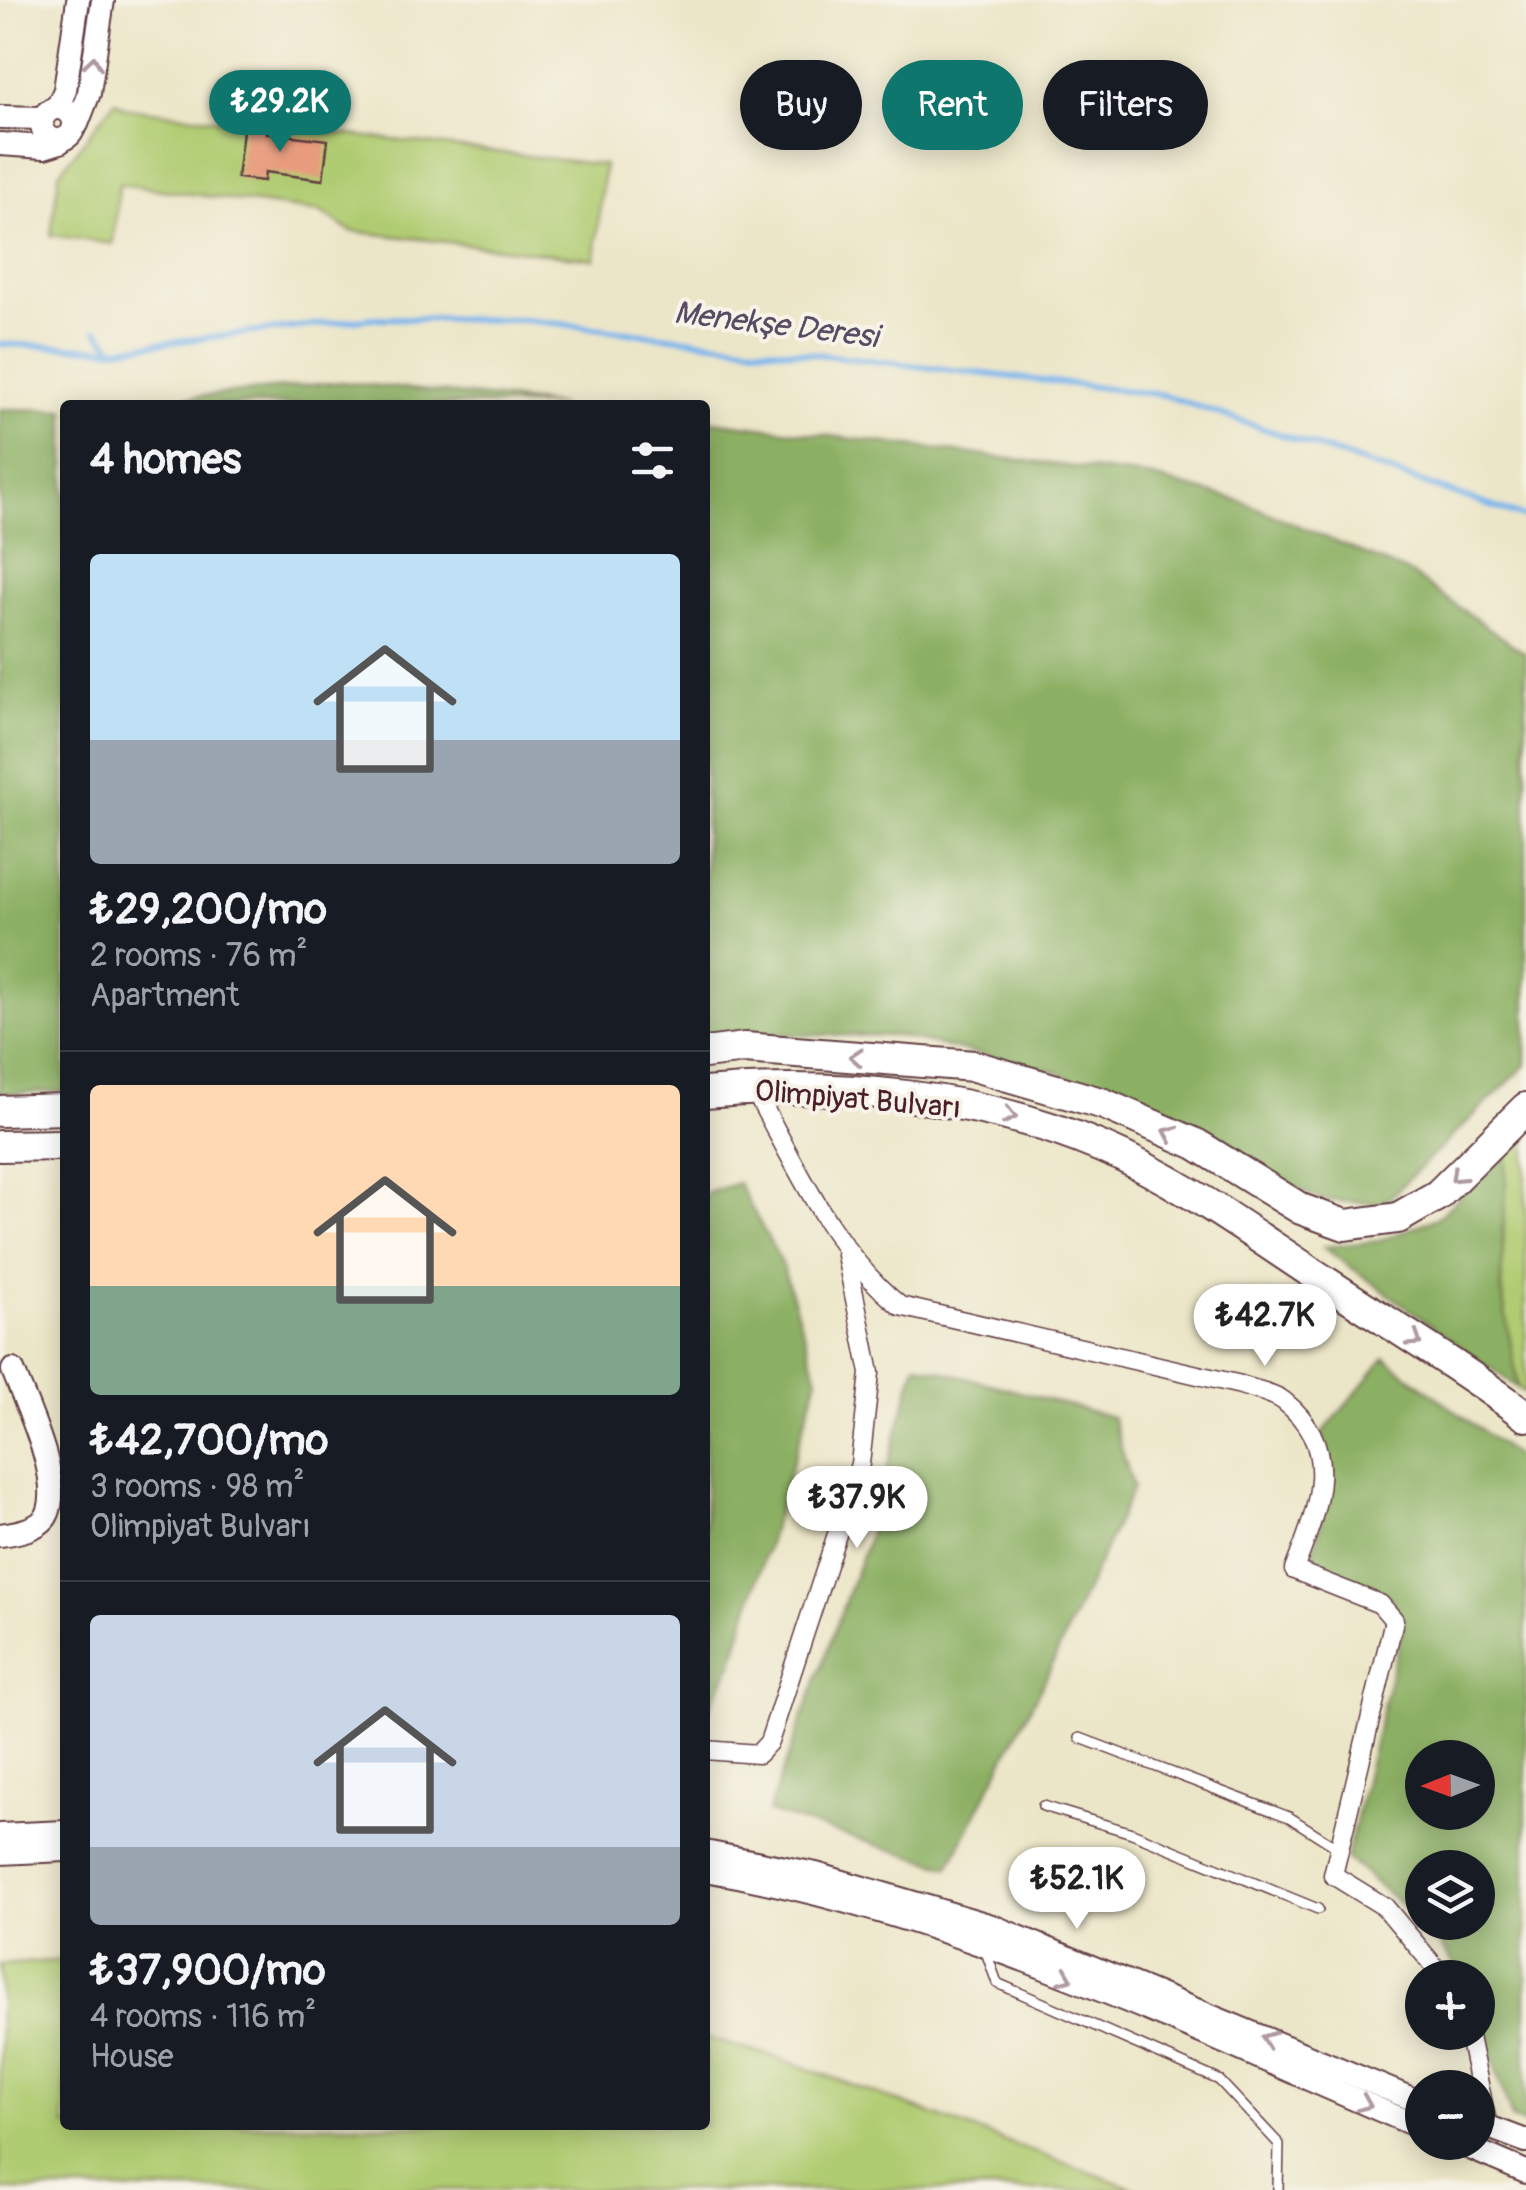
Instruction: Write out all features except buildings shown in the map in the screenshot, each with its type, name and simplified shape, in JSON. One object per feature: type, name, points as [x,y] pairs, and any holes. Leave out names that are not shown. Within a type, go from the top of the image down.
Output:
[{"type":"main road","name":"Olimpiyat Bulvarı","points":[[710,1052],[745,1048],[974,1066],[1104,1104],[1196,1144],[1301,1210],[1345,1225],[1398,1218],[1438,1194],[1526,1108]]},
{"type":"main road","name":"Olimpiyat Bulvarı","points":[[710,1092],[753,1088],[924,1098],[1020,1117],[1101,1147],[1176,1184],[1526,1416]]},
{"type":"main road","points":[[0,1111],[60,1109]]},
{"type":"main road","points":[[0,1146],[56,1146]]},
{"type":"main road","points":[[0,1155],[56,1146]]},
{"type":"street","points":[[60,142],[46,136],[49,113],[64,90],[78,0]]},
{"type":"street","points":[[0,144],[44,147],[60,142],[77,124],[89,93],[103,0]]},
{"type":"street","points":[[0,117],[65,108],[77,124]]},
{"type":"street","points":[[753,1088],[844,1249],[872,1283],[900,1306],[1241,1385],[1284,1401],[1317,1442],[1323,1470],[1294,1570],[1380,1604],[1394,1620],[1333,1874],[1386,1907],[1429,1960]]},
{"type":"street","points":[[710,1750],[758,1754],[769,1742],[860,1464],[870,1373],[844,1249]]},
{"type":"street","points":[[0,1535],[40,1524],[48,1514],[51,1480],[13,1370]]},
{"type":"street","points":[[0,1835],[60,1832]]},
{"type":"street","points":[[0,1853],[60,1850]]},
{"type":"street","points":[[710,1853],[816,1874],[992,1926],[1405,2096]]},
{"type":"street","points":[[710,1871],[844,1898],[983,1943],[1405,2121]]},
{"type":"street","points":[[1495,2129],[1526,2141]]},
{"type":"street","points":[[1495,2159],[1526,2172]]},
{"type":"lane","points":[[1080,1738],[1289,1818],[1339,1849]]},
{"type":"lane","points":[[1042,1806],[1132,1833],[1318,1909]]},
{"type":"lane","points":[[983,1943],[996,1983],[1219,2080],[1279,2144],[1278,2190]]},
{"type":"green space","points":[[115,101],[126,108],[604,165],[595,259],[350,231],[321,212],[119,184],[113,244],[51,235],[59,173]]},
{"type":"green space","points":[[340,382],[512,400],[165,400]]},
{"type":"green space","points":[[0,409],[60,410],[60,1091],[0,1094]]},
{"type":"green space","points":[[710,421],[1145,476],[1241,501],[1411,574],[1526,654],[1526,1065],[1383,1204],[1321,1200],[1057,1072],[898,1036],[710,1034]]},
{"type":"green space","points":[[1526,1132],[1526,1394],[1518,1388],[1501,1287],[1507,1153]]},
{"type":"green space","points":[[1507,1153],[1501,1287],[1518,1388],[1323,1247],[1379,1241],[1437,1218]]},
{"type":"green space","points":[[738,1183],[781,1262],[818,1378],[732,1664],[710,1706],[710,1192]]},
{"type":"green space","points":[[1385,1358],[1526,1464],[1526,2124],[1512,2118],[1489,2050],[1495,2050],[1495,1960],[1451,1960],[1436,1940],[1495,1940],[1495,1850],[1405,1850],[1405,1908],[1346,1858],[1404,1620],[1388,1595],[1310,1566],[1334,1471],[1322,1434]]},
{"type":"green space","points":[[916,1364],[1112,1417],[1133,1488],[1047,1675],[949,1867],[768,1812],[866,1544]]},
{"type":"green space","points":[[60,1960],[60,2130],[710,2130],[710,2039],[779,2058],[1138,2190],[0,2190],[0,1965]]},
{"type":"waterway","name":"Menekşe Deresi","points":[[0,344],[113,349],[373,318],[526,320],[1164,395],[1526,518]]},
{"type":"waterway","points":[[97,330],[113,348]]}]
